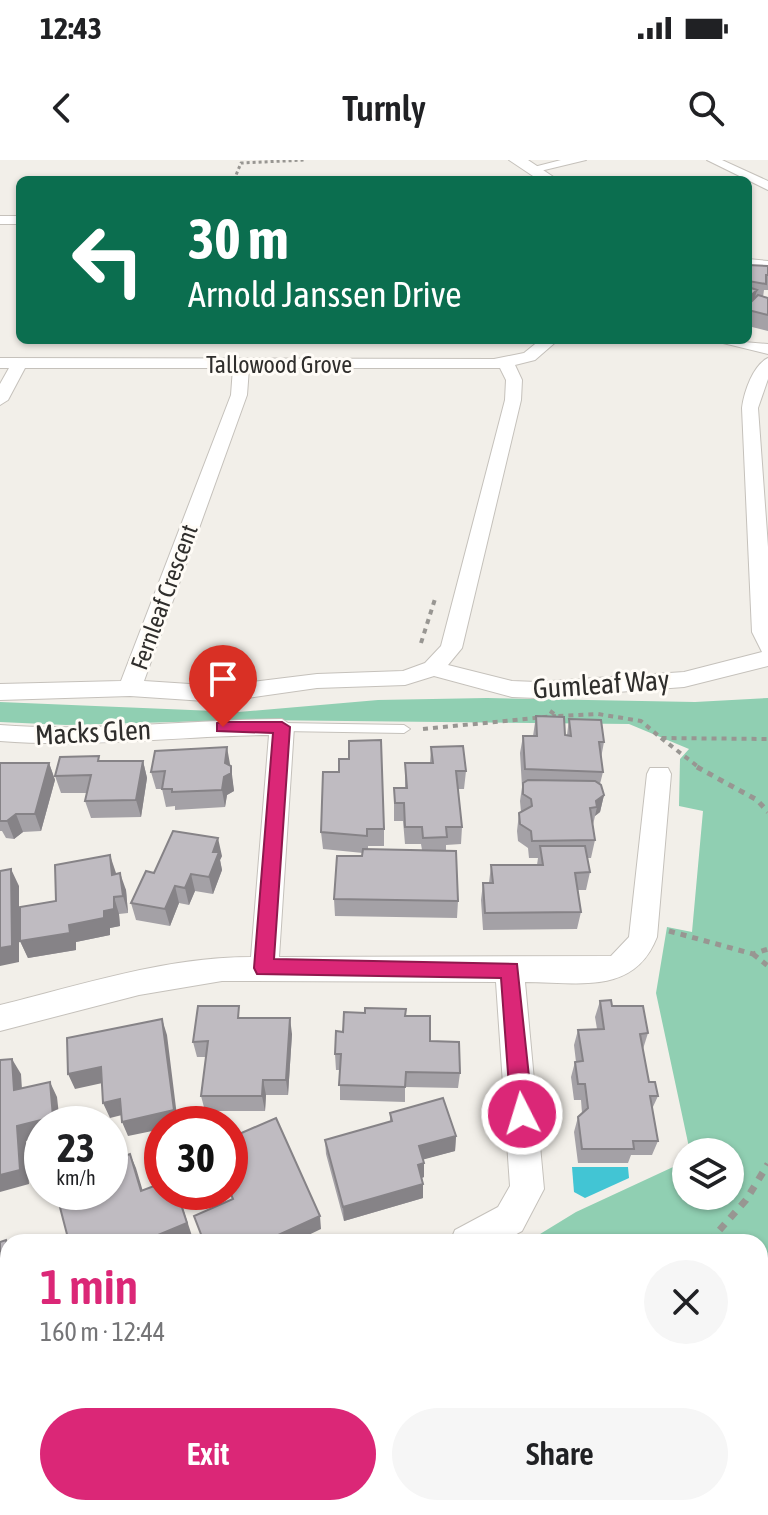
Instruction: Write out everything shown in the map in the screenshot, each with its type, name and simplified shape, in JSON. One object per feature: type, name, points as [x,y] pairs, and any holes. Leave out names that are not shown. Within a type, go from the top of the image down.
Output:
[{"type":"street","points":[[517,160],[543,176]]},
{"type":"street","points":[[532,169],[580,160]]},
{"type":"street","points":[[713,160],[747,176]]},
{"type":"street","name":"Tallowood Grove","points":[[0,363],[241,365],[370,357],[506,363],[538,353],[546,344]]},
{"type":"street","points":[[746,344],[768,349]]},
{"type":"street","points":[[433,668],[451,648],[513,400],[514,380],[506,363]]},
{"type":"street","points":[[768,363],[752,394],[750,408],[763,632],[768,647]]},
{"type":"street","points":[[0,400],[19,364]]},
{"type":"street","name":"Fernleaf Crescent","points":[[241,365],[239,395],[130,688],[243,692],[317,681],[405,678],[433,668]]},
{"type":"street","name":"Gumleaf Way","points":[[433,668],[512,689],[537,690],[704,676],[741,669],[768,658]]},
{"type":"street","points":[[0,692],[130,688]]},
{"type":"street","points":[[264,968],[282,727]]},
{"type":"street","name":"Macks Glen","points":[[0,733],[64,738],[179,728],[282,727]]},
{"type":"street","points":[[0,1018],[182,974],[264,968],[598,970],[623,965],[639,949],[645,925],[659,774]]},
{"type":"street","points":[[482,1234],[510,1219],[527,1189],[510,970]]},
{"type":"lane","name":"Macks Glen","points":[[282,727],[404,729]]},
{"type":"path","points":[[236,176],[241,163],[305,160]]},
{"type":"path","points":[[404,729],[450,729],[506,719],[557,716]]},
{"type":"path","points":[[661,738],[688,762],[757,800],[768,812]]},
{"type":"path","points":[[645,925],[753,954],[768,966]]},
{"type":"path","points":[[753,954],[768,949]]},
{"type":"path","points":[[716,1234],[746,1200],[768,1164]]},
{"type":"green space","points":[[487,698],[695,702],[768,698],[768,1234],[540,1234],[576,1212],[672,1167],[672,1210],[744,1210],[744,1138],[687,1138],[656,993],[667,927],[692,932],[703,811],[679,806],[680,759],[689,749],[629,724],[245,720],[66,725],[0,722],[0,702],[238,712],[378,700]]},
{"type":"water","points":[[572,1167],[628,1167],[629,1178],[585,1198],[574,1192]]},
{"type":"building","points":[[752,265],[768,266],[766,284],[752,282]]},
{"type":"building","points":[[758,295],[768,298],[768,315],[752,311],[752,301]]},
{"type":"building","points":[[536,716],[564,717],[565,735],[571,736],[569,719],[601,720],[604,742],[599,742],[603,772],[525,769],[523,736],[537,736]]},
{"type":"building","points":[[381,740],[384,829],[367,829],[367,836],[321,832],[323,772],[339,772],[339,759],[349,759],[349,741]]},
{"type":"building","points":[[463,746],[466,771],[456,771],[462,827],[446,827],[447,837],[423,838],[422,827],[405,827],[404,803],[395,803],[394,788],[407,788],[405,763],[433,763],[431,747]]},
{"type":"building","points":[[227,747],[225,763],[231,766],[231,773],[224,777],[222,790],[172,792],[172,789],[162,789],[165,771],[151,772],[155,751]]},
{"type":"building","points":[[99,756],[98,761],[143,761],[136,800],[85,801],[91,775],[55,776],[60,757]]},
{"type":"building","points":[[0,763],[49,763],[35,814],[16,814],[7,821],[0,821]]},
{"type":"building","points":[[528,780],[595,781],[601,785],[604,795],[596,801],[597,807],[590,808],[595,840],[532,841],[531,831],[520,824],[519,813],[532,806],[531,799],[523,794],[523,783]]},
{"type":"building","points":[[173,831],[218,838],[213,852],[219,852],[209,877],[191,874],[185,888],[175,886],[165,909],[131,903],[146,871],[154,873]]},
{"type":"building","points":[[540,846],[585,846],[590,872],[575,873],[581,912],[485,913],[483,883],[493,883],[491,865],[543,865]]},
{"type":"building","points":[[363,849],[456,851],[458,901],[334,899],[337,856],[362,856]]},
{"type":"building","points":[[110,855],[112,875],[120,873],[123,896],[114,897],[114,909],[104,911],[104,918],[69,925],[70,933],[20,941],[20,907],[56,901],[55,865]]},
{"type":"building","points":[[11,869],[12,946],[0,948],[0,871]]},
{"type":"building","points":[[611,1000],[612,1006],[643,1006],[648,1033],[640,1034],[649,1082],[655,1082],[658,1096],[650,1096],[658,1141],[633,1141],[634,1149],[582,1149],[578,1117],[588,1108],[585,1084],[578,1084],[575,1062],[583,1061],[578,1030],[604,1029],[600,1001]]},
{"type":"building","points":[[198,1006],[239,1006],[238,1018],[290,1018],[286,1080],[263,1080],[262,1096],[201,1096],[208,1041],[193,1042]]},
{"type":"building","points":[[365,1008],[406,1009],[405,1016],[430,1016],[430,1041],[459,1042],[460,1073],[406,1072],[405,1087],[339,1085],[341,1054],[335,1054],[336,1031],[343,1032],[344,1012],[365,1013]]},
{"type":"building","points":[[162,1019],[173,1106],[144,1106],[144,1117],[128,1121],[128,1106],[121,1106],[120,1099],[103,1103],[101,1067],[68,1074],[67,1038]]},
{"type":"building","points":[[12,1059],[14,1090],[50,1082],[52,1106],[24,1106],[24,1124],[17,1126],[20,1170],[0,1175],[0,1060]]},
{"type":"building","points":[[443,1098],[456,1136],[419,1146],[424,1163],[418,1165],[423,1184],[343,1207],[325,1140],[392,1121],[390,1113]]},
{"type":"building","points":[[276,1118],[320,1216],[281,1234],[201,1234],[194,1216],[208,1210],[248,1210],[248,1130]]},
{"type":"building","points":[[130,1154],[141,1191],[144,1190],[144,1210],[183,1210],[187,1223],[160,1234],[67,1234],[61,1210],[128,1210]]},
{"type":"route","points":[[223,727],[282,727],[264,968],[510,970],[522,1114]]}]
